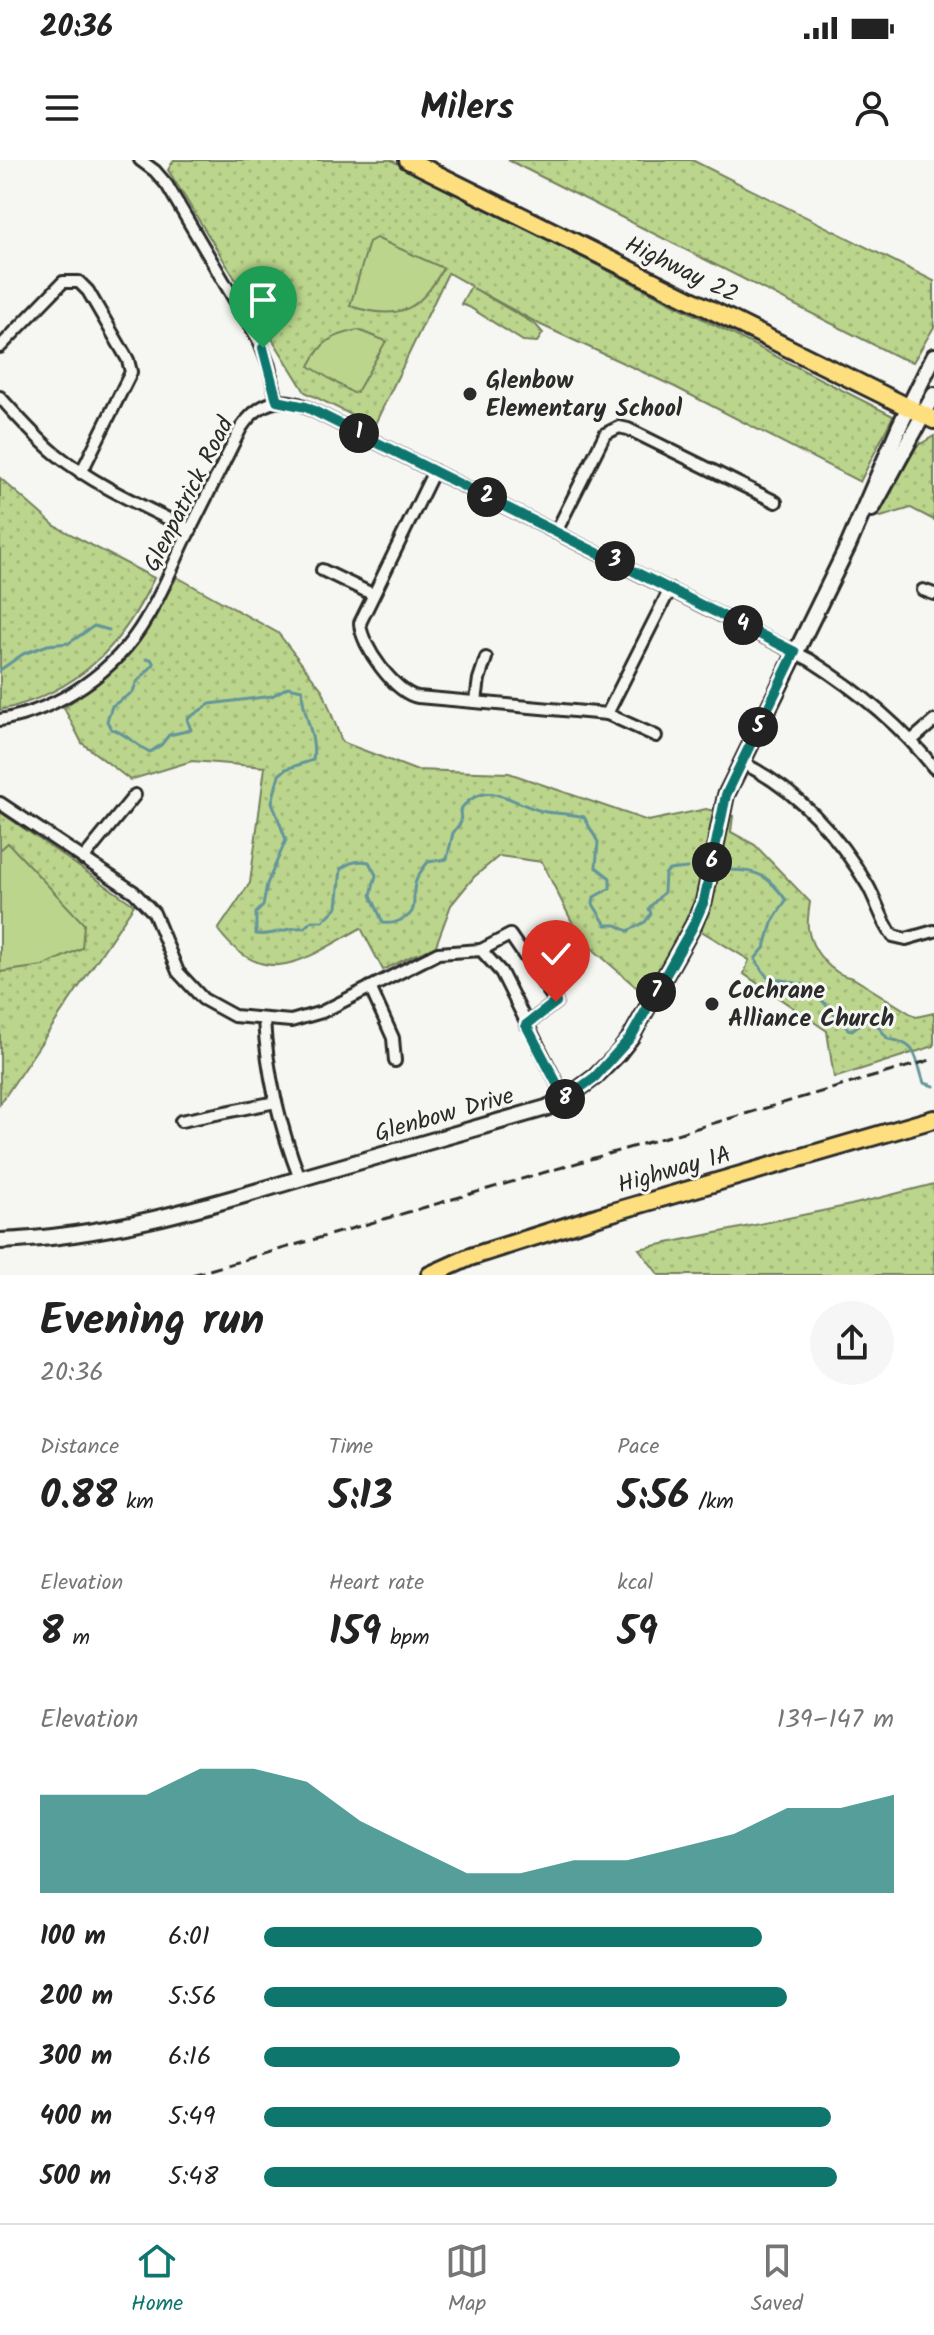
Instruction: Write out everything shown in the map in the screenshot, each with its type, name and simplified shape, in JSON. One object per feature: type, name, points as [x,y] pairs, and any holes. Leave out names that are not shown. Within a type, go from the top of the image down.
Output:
[{"type":"main road","name":"Highway 22","points":[[408,160],[929,418]]},
{"type":"main road","name":"Highway 1A","points":[[430,1275],[470,1257],[599,1216],[934,1119]]},
{"type":"street","points":[[140,160],[167,185],[260,343],[277,401],[300,404],[795,652],[863,696],[911,741],[934,768]]},
{"type":"street","points":[[0,347],[63,282],[79,282],[88,291],[128,360],[131,372],[81,473]]},
{"type":"street","name":"Glenbow Drive","points":[[0,1241],[50,1239],[122,1228],[300,1179],[546,1108],[565,1099],[595,1077],[631,1037],[693,926],[704,901],[726,795],[848,546],[908,407],[934,356]]},
{"type":"street","name":"Glenbow Drive","points":[[848,546],[929,418],[934,395]]},
{"type":"street","points":[[0,397],[39,440],[81,473],[191,530]]},
{"type":"street","name":"Glenpatrick Road","points":[[0,720],[56,701],[80,687],[116,658],[146,620],[245,422],[262,406],[277,401]]},
{"type":"street","points":[[556,532],[605,434],[619,427],[776,502]]},
{"type":"street","points":[[434,471],[361,617],[361,634],[395,685],[412,696],[607,714],[656,736]]},
{"type":"street","points":[[322,570],[372,594]]},
{"type":"street","points":[[607,714],[670,589]]},
{"type":"street","points":[[476,701],[486,658]]},
{"type":"street","points":[[911,741],[934,721]]},
{"type":"street","points":[[741,762],[782,786],[826,827],[856,867],[893,936],[906,939],[934,931]]},
{"type":"street","points":[[83,859],[135,795]]},
{"type":"street","points":[[0,803],[134,892],[154,913],[178,972],[203,999],[234,1016],[291,1021],[322,1012],[438,953],[481,950],[510,935],[556,1002],[526,1025]]},
{"type":"street","points":[[481,950],[501,972],[565,1099]]},
{"type":"street","points":[[370,987],[393,1038],[395,1061]]},
{"type":"street","points":[[264,1020],[266,1061],[300,1179]]},
{"type":"street","points":[[181,1121],[276,1102]]},
{"type":"green space","points":[[174,160],[391,160],[893,416],[860,482],[675,387],[541,325],[473,288],[536,325],[543,333],[537,342],[523,341],[461,304],[471,286],[448,273],[374,426],[305,392],[168,170]]},
{"type":"green space","points":[[508,160],[692,160],[934,281],[934,327],[913,362],[898,357]]},
{"type":"green space","points":[[376,238],[443,268],[426,295],[406,309],[382,313],[350,306],[369,242]]},
{"type":"green space","points":[[358,330],[386,341],[357,392],[353,393],[309,366],[328,341]]},
{"type":"green space","points":[[934,436],[934,520],[911,508],[881,517],[877,515],[917,446]]},
{"type":"green space","points":[[0,478],[55,526],[154,578],[127,625],[94,664],[52,692],[0,710]]},
{"type":"green space","points":[[177,577],[278,633],[323,691],[342,742],[415,770],[509,773],[648,821],[706,809],[733,816],[731,832],[755,845],[810,902],[808,928],[813,945],[823,960],[837,972],[853,978],[916,1017],[934,1013],[934,1046],[834,1078],[827,1031],[744,974],[749,960],[693,926],[652,1001],[580,938],[542,862],[499,856],[474,877],[451,905],[435,948],[383,970],[361,928],[322,950],[287,964],[270,965],[253,960],[236,949],[218,930],[250,883],[265,767],[192,761],[130,780],[82,743],[64,708],[118,666],[137,645]]},
{"type":"green space","points":[[0,812],[134,905],[0,1104]]},
{"type":"green space","points":[[8,843],[84,924],[82,948],[43,966],[0,972],[0,850]]},
{"type":"green space","points":[[934,1184],[934,1275],[659,1275],[639,1249],[851,1205]]},
{"type":"waterway","points":[[0,670],[23,654],[48,645],[69,643],[94,626],[109,630]]},
{"type":"waterway","points":[[146,659],[151,659],[154,664],[136,683],[133,692],[112,706],[107,721],[111,729],[150,752],[169,735],[191,730],[187,719],[210,704],[272,696],[288,687],[302,690],[313,742],[313,760],[286,769],[279,775],[272,802],[286,840],[267,884],[263,906],[256,913],[256,934],[304,928],[312,921],[323,921],[337,907],[341,869],[357,861],[369,862],[376,875],[371,895],[383,923],[408,916],[413,908],[415,884],[420,872],[428,862],[447,859],[453,833],[461,822],[460,810],[481,795],[501,796],[534,809],[584,817],[598,842],[596,867],[610,878],[610,888],[594,897],[593,904],[606,925],[616,925],[628,931],[645,922],[651,914],[649,908],[664,892],[665,874],[669,870],[687,868]]},
{"type":"waterway","points":[[730,870],[749,871],[763,876],[786,900],[772,923],[765,947],[755,959],[767,977],[805,985],[848,1029],[873,1020],[888,1039],[910,1048],[917,1059],[924,1083],[934,1086]]},
{"type":"railway","points":[[192,1275],[934,1059]]},
{"type":"place","name":"Glenbow Elementary School","points":[[470,394]]},
{"type":"place","name":"Cochrane Alliance Church","points":[[712,1004]]},
{"type":"route","points":[[263,348],[277,401],[300,404],[795,652],[726,795],[704,901],[693,926],[631,1037],[595,1077],[565,1099],[526,1025],[556,1002]]}]
